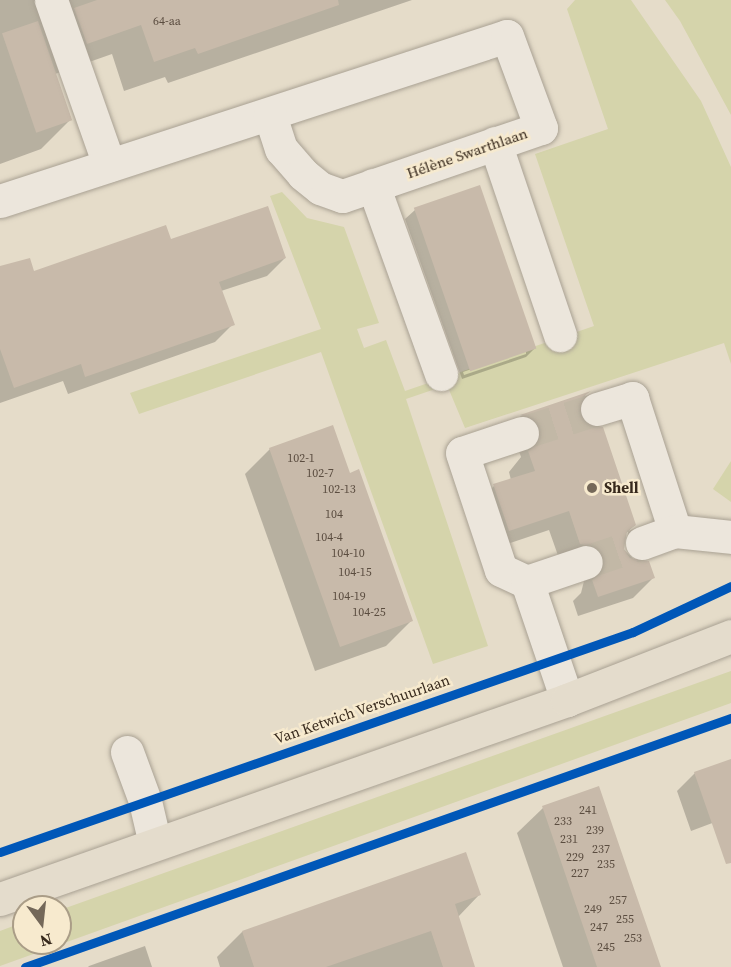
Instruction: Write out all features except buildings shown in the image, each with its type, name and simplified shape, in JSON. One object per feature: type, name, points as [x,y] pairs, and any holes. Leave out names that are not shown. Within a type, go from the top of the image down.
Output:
[{"type":"main road","points":[[0,899],[567,700],[731,636]]},
{"type":"street","points":[[51,0],[109,165]]},
{"type":"street","name":"Hélène Swarthlaan","points":[[0,201],[507,36],[541,128],[342,196],[320,188],[281,149],[270,115]]},
{"type":"street","points":[[495,143],[560,335]]},
{"type":"street","points":[[373,185],[441,374]]},
{"type":"street","points":[[597,409],[632,398],[675,531]]},
{"type":"street","points":[[522,433],[462,453],[501,570],[527,582],[586,562]]},
{"type":"street","points":[[642,543],[675,531],[731,537]]},
{"type":"street","points":[[527,582],[567,700]]},
{"type":"street","points":[[127,752],[145,801],[155,844]]},
{"type":"green space","points":[[575,0],[631,0],[701,101],[731,167],[731,364],[724,343],[465,428],[447,385],[406,399],[488,646],[433,664],[321,352],[139,414],[130,393],[321,329],[270,196],[282,192],[307,218],[344,227],[379,323],[357,329],[364,348],[386,340],[405,391],[594,326],[535,154],[608,129],[567,9]]},
{"type":"green space","points":[[665,0],[731,0],[731,115],[680,21]]},
{"type":"green space","points":[[731,461],[731,502],[713,489]]},
{"type":"green space","points":[[731,671],[731,703],[72,940],[72,906]]},
{"type":"green space","points":[[12,926],[12,955],[31,955],[0,966],[0,931]]},
{"type":"tunnel","points":[[522,433],[597,409]]},
{"type":"tunnel","points":[[586,562],[642,543]]},
{"type":"cycle path","name":"Van Ketwich Verschuurlaan","points":[[0,852],[633,632],[731,586]]},
{"type":"cycle path","points":[[25,967],[731,718]]},
{"type":"place","name":"Shell","points":[[592,488]]}]
